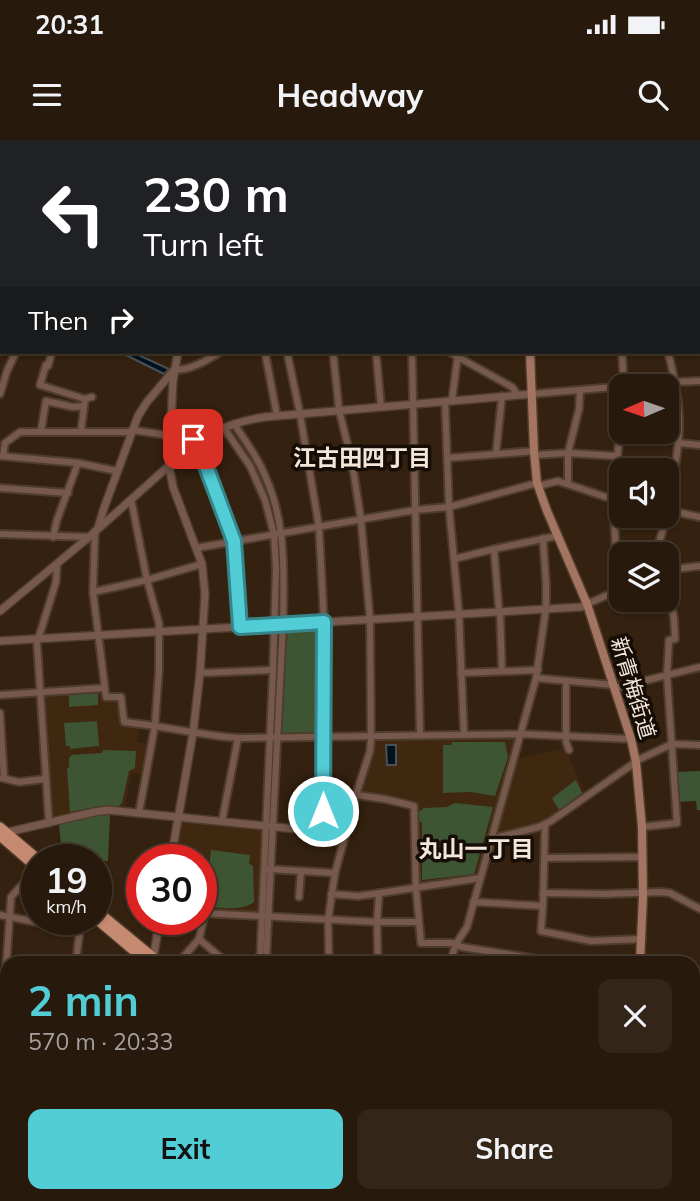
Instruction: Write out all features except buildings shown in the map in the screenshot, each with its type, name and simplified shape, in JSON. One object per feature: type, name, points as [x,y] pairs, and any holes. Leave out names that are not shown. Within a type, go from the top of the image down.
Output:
[{"type":"main road","name":"新青梅街道","points":[[530,354],[537,484],[587,604],[638,761],[643,892],[641,956]]},
{"type":"main road","points":[[2,832],[21,847]]},
{"type":"main road","points":[[2,832],[21,852]]},
{"type":"main road","points":[[112,924],[147,956]]},
{"type":"main road","points":[[112,931],[146,956]]},
{"type":"street","points":[[0,394],[15,354]]},
{"type":"street","points":[[51,354],[40,385],[87,400]]},
{"type":"street","points":[[174,844],[193,733],[205,594],[202,564],[173,487],[169,465],[171,373],[177,354]]},
{"type":"street","points":[[217,354],[201,364],[171,373],[142,408],[131,431],[97,530],[93,592],[104,688],[106,697],[121,697],[124,722],[238,738],[521,734],[631,739]]},
{"type":"street","points":[[265,354],[277,416]]},
{"type":"street","points":[[287,354],[319,527],[324,622],[323,831]]},
{"type":"street","points":[[329,956],[328,919],[335,873],[370,751],[371,736],[370,619],[361,520],[352,462],[339,410],[334,354]]},
{"type":"street","points":[[376,354],[381,407]]},
{"type":"street","points":[[412,354],[420,735]]},
{"type":"street","points":[[464,734],[448,458],[449,401],[458,354],[512,387],[518,395]]},
{"type":"street","points":[[622,354],[623,374]]},
{"type":"street","points":[[668,354],[672,374]]},
{"type":"street","points":[[0,361],[10,363]]},
{"type":"street","points":[[679,382],[700,382]]},
{"type":"street","points":[[0,611],[57,565],[196,442],[234,424],[277,416],[609,387]]},
{"type":"street","points":[[568,484],[568,453],[579,409],[580,390]]},
{"type":"street","points":[[496,453],[502,397]]},
{"type":"street","points":[[41,431],[46,401],[73,407],[87,400]]},
{"type":"street","points":[[82,431],[87,400]]},
{"type":"street","points":[[679,414],[679,434]]},
{"type":"street","points":[[234,424],[260,465],[271,493],[278,534],[276,569],[279,624],[265,916],[266,956]]},
{"type":"street","points":[[224,428],[260,485],[278,534]]},
{"type":"street","points":[[117,471],[78,463],[1,456],[5,443],[20,432],[131,431],[193,439],[234,541],[240,627]]},
{"type":"street","points":[[679,443],[700,445]]},
{"type":"street","points":[[448,458],[496,453],[616,456],[618,444]]},
{"type":"street","points":[[53,537],[78,463]]},
{"type":"street","points":[[196,548],[415,510],[449,507],[558,481],[609,498]]},
{"type":"street","points":[[0,488],[68,493]]},
{"type":"street","points":[[130,500],[159,623],[155,725],[139,813]]},
{"type":"street","points":[[679,514],[700,517]]},
{"type":"street","points":[[0,534],[89,537]]},
{"type":"street","points":[[454,559],[557,536]]},
{"type":"street","points":[[452,956],[456,944],[467,928],[537,674],[546,608],[543,538]]},
{"type":"street","points":[[494,549],[502,671]]},
{"type":"street","points":[[93,592],[202,564]]},
{"type":"street","points":[[48,822],[37,639],[56,582],[57,565]]},
{"type":"street","points":[[679,569],[700,566]]},
{"type":"street","points":[[0,641],[581,607],[609,594]]},
{"type":"street","points":[[642,827],[677,822],[667,675],[669,640],[675,639],[673,612]]},
{"type":"street","points":[[274,737],[273,670],[279,624]]},
{"type":"street","points":[[461,673],[502,671],[537,674],[614,687],[700,667]]},
{"type":"street","points":[[200,673],[273,670]]},
{"type":"street","points":[[566,681],[566,742],[569,750]]},
{"type":"street","points":[[0,695],[104,688]]},
{"type":"street","points":[[0,713],[2,777],[19,782],[45,779]]},
{"type":"street","points":[[222,821],[238,738]]},
{"type":"street","points":[[491,839],[545,825],[638,761],[672,744],[700,745]]},
{"type":"street","points":[[356,795],[414,806],[416,888],[421,943],[453,943],[502,956]]},
{"type":"street","points":[[2,832],[101,811],[345,834]]},
{"type":"street","points":[[545,825],[541,931],[591,941],[642,939]]},
{"type":"street","points":[[545,858],[642,857]]},
{"type":"street","points":[[267,869],[335,873]]},
{"type":"street","points":[[299,897],[300,871]]},
{"type":"street","points":[[331,894],[379,894],[480,878]]},
{"type":"street","points":[[6,956],[11,897],[21,886]]},
{"type":"street","points":[[543,893],[670,893],[700,909]]},
{"type":"street","points":[[378,956],[379,894]]},
{"type":"street","points":[[473,902],[543,905]]},
{"type":"street","points":[[217,914],[419,922]]},
{"type":"street","points":[[0,915],[21,918]]},
{"type":"street","points":[[261,956],[265,916]]},
{"type":"street","points":[[77,956],[79,935]]},
{"type":"street","points":[[154,956],[157,935]]},
{"type":"street","points":[[184,956],[200,935]]},
{"type":"street","points":[[199,939],[219,956]]},
{"type":"shaded area","points":[[100,691],[103,700],[118,701],[121,726],[139,728],[137,742],[149,744],[143,774],[131,773],[125,810],[54,819],[50,816],[44,697],[47,694]]},
{"type":"shaded area","points":[[517,736],[497,804],[503,805],[516,759],[565,748],[585,793],[543,823],[497,836],[489,834],[476,875],[421,885],[416,804],[360,792],[373,752],[374,738]]},
{"type":"shaded area","points":[[181,822],[261,830],[258,912],[217,910],[217,844],[177,844]]},
{"type":"green space","points":[[319,628],[321,732],[281,734],[286,632]]},
{"type":"green space","points":[[98,693],[98,705],[69,707],[69,694]]},
{"type":"green space","points":[[97,721],[99,746],[70,749],[70,746],[66,746],[64,723]]},
{"type":"green space","points":[[452,742],[505,742],[508,757],[495,796],[471,792],[443,793],[443,745],[451,745]]},
{"type":"green space","points":[[103,750],[136,751],[135,768],[129,771],[122,803],[118,806],[70,812],[67,768],[69,758],[72,755],[102,753]]},
{"type":"green space","points":[[700,771],[700,810],[697,810],[696,801],[678,802],[676,772]]},
{"type":"green space","points":[[576,780],[582,793],[559,810],[552,798]]},
{"type":"green space","points":[[455,803],[493,807],[474,874],[422,880],[422,823],[419,821],[419,812],[424,808],[447,807]]},
{"type":"green space","points":[[110,815],[109,844],[61,844],[59,824]]},
{"type":"green space","points":[[217,851],[250,855],[249,864],[253,866],[254,902],[239,908],[217,907]]},
{"type":"water","points":[[121,354],[136,354],[169,369],[164,374]]},
{"type":"water","points":[[386,745],[396,745],[396,765],[387,765]]},
{"type":"district","name":"江古田四丁目","points":[[362,458]]},
{"type":"district","name":"丸山一丁目","points":[[476,849]]},
{"type":"route","points":[[193,439],[198,445],[234,541],[240,627],[324,622],[323,811]]}]
